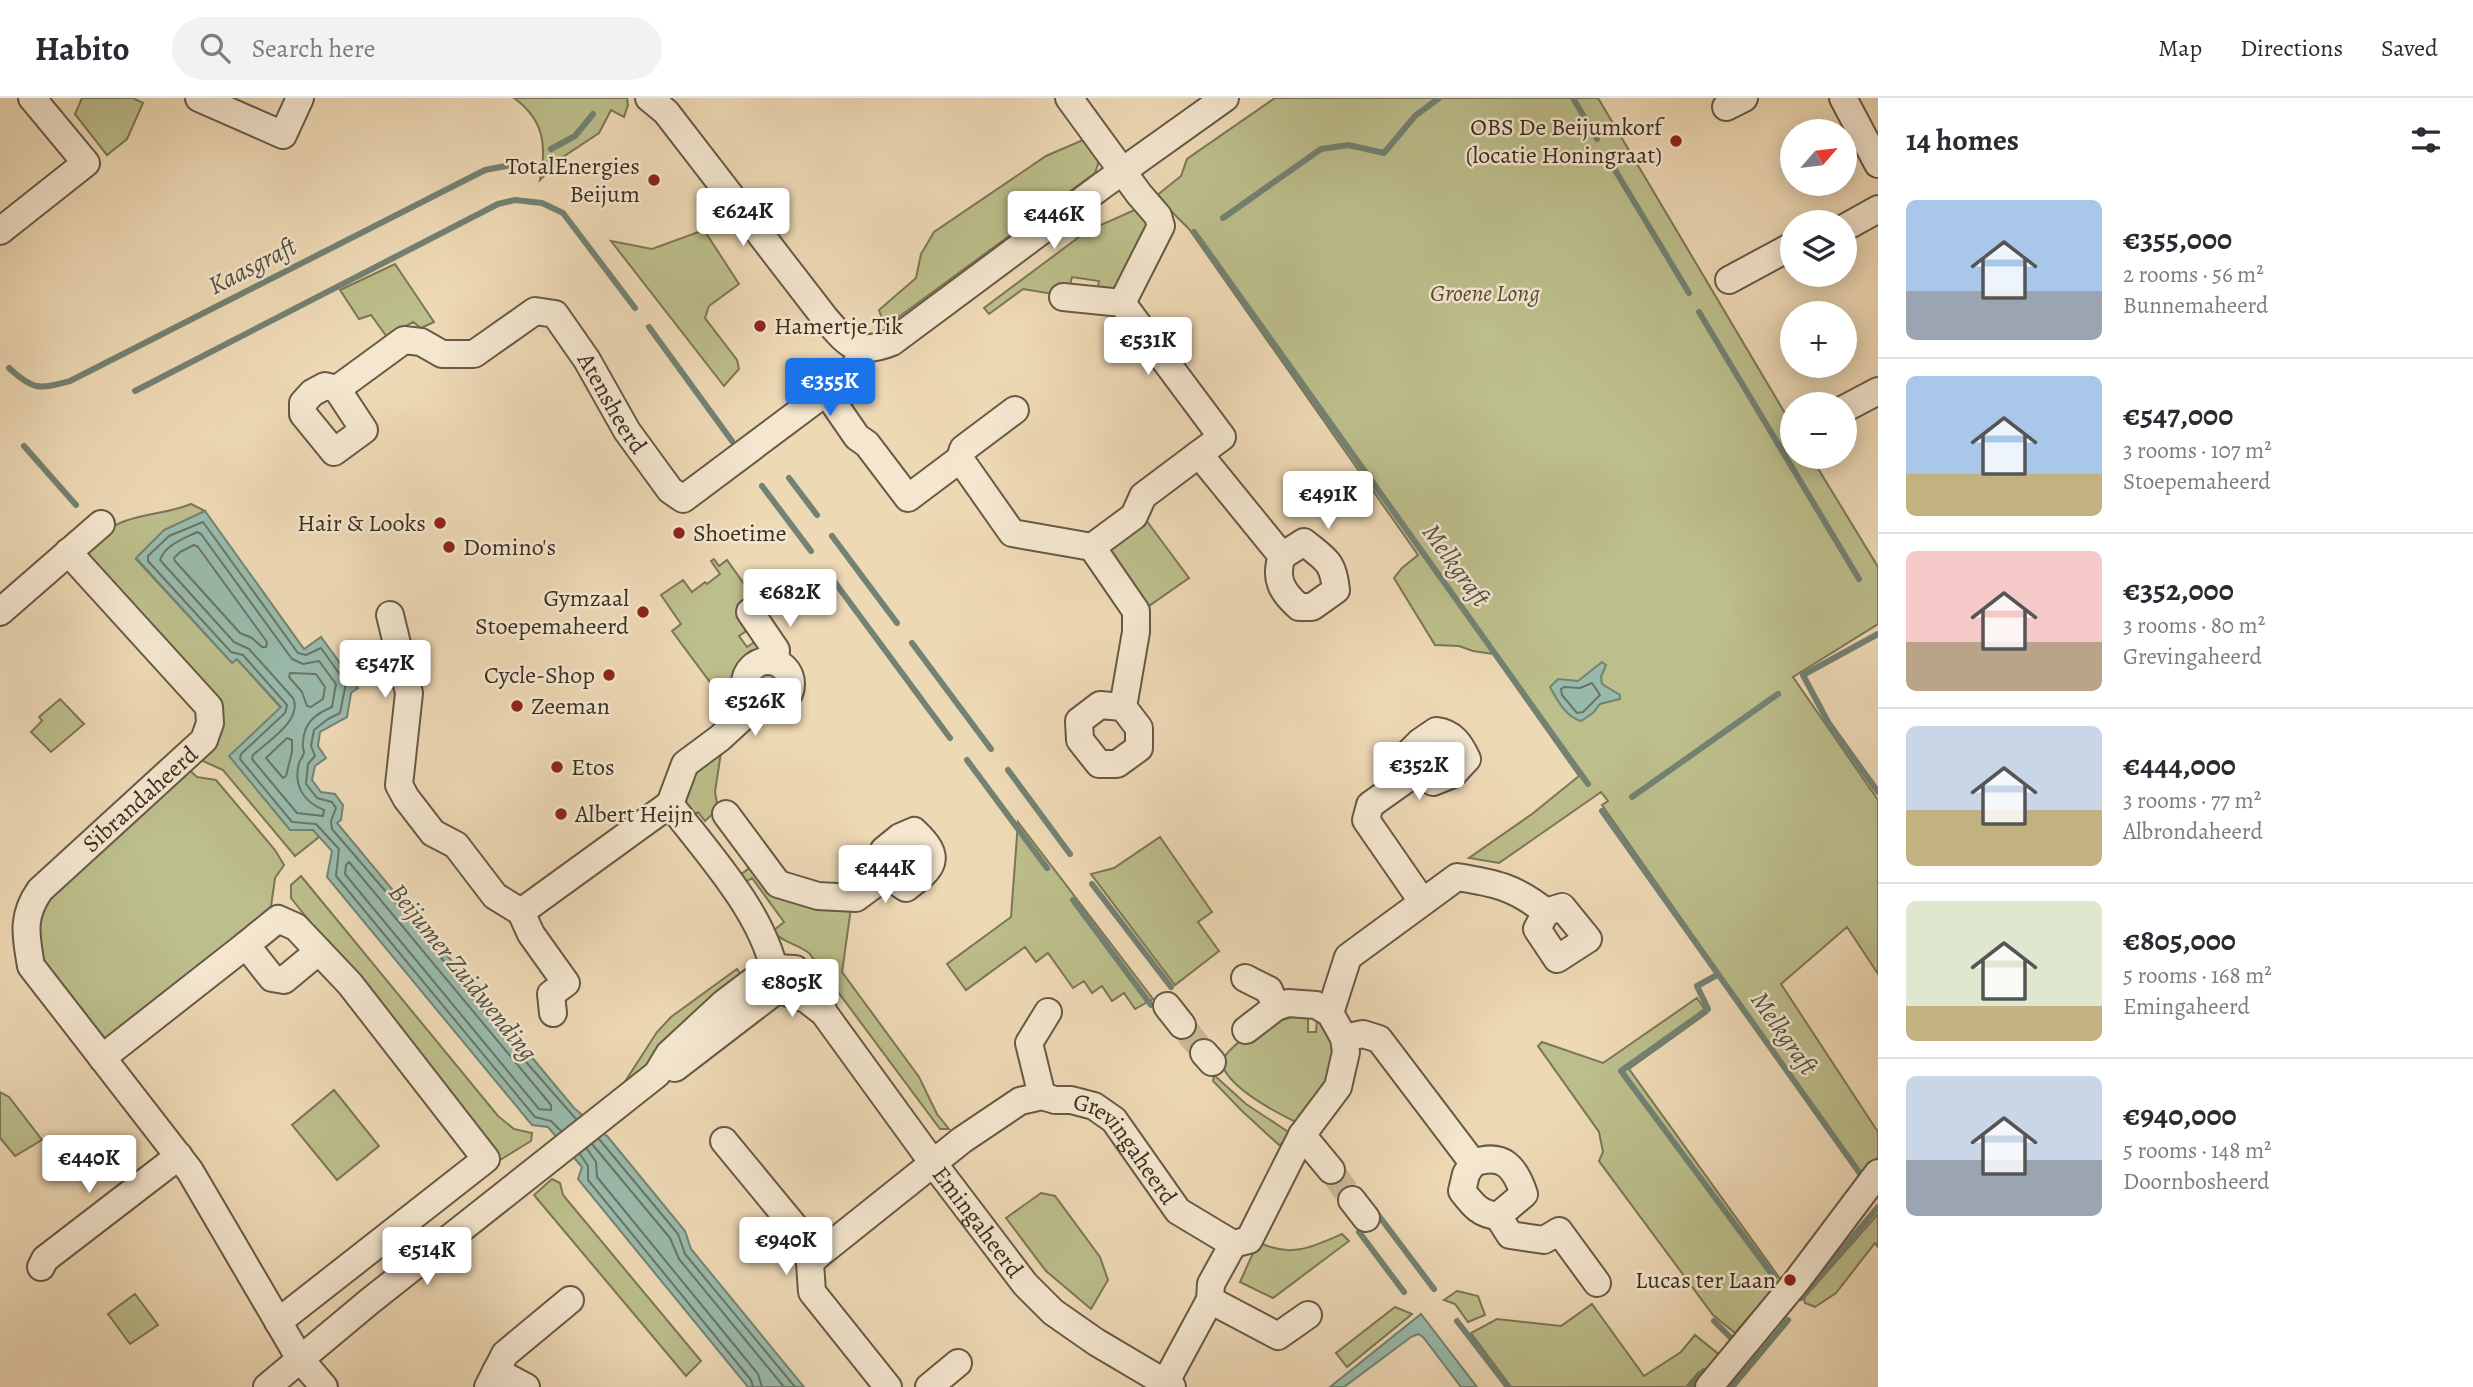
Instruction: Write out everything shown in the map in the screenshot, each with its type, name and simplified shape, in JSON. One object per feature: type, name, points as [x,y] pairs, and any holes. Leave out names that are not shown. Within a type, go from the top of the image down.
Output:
[{"type":"street","points":[[199,98],[283,135],[300,98]]},
{"type":"street","points":[[649,98],[666,112],[692,144],[825,318],[849,345],[862,349],[876,348],[892,342],[1225,98]]},
{"type":"street","points":[[1069,98],[1158,216],[1161,226],[1122,303]]},
{"type":"street","points":[[1843,98],[1877,161]]},
{"type":"street","points":[[0,231],[86,163],[45,103]]},
{"type":"street","points":[[1857,221],[1878,209]]},
{"type":"street","points":[[1728,279],[1780,252]]},
{"type":"street","points":[[1063,297],[1122,303],[1223,437],[1143,496],[1133,516],[1092,547]]},
{"type":"street","name":"Atensheerd","points":[[337,389],[404,340],[421,342],[442,354],[474,354],[535,311],[555,314],[587,360],[627,431],[670,490],[683,499],[855,367],[862,349]]},
{"type":"street","points":[[1857,402],[1878,391]]},
{"type":"street","points":[[825,392],[857,437],[867,444],[908,498],[960,459],[962,449],[1015,410]]},
{"type":"street","points":[[1199,454],[1282,556]]},
{"type":"street","points":[[960,459],[1012,533],[1092,547],[1136,611],[1136,632],[1124,707]]},
{"type":"street","points":[[1,610],[101,524]]},
{"type":"street","name":"Sibrandaheerd","points":[[68,552],[209,707],[211,723],[204,740],[40,890],[30,905],[26,934],[32,966],[190,1171],[300,1359],[324,1387]]},
{"type":"street","points":[[521,912],[670,804],[685,764],[757,704],[747,692],[746,678],[749,671],[760,662],[775,662],[776,650],[750,612]]},
{"type":"street","points":[[390,615],[409,693],[399,785],[433,833],[456,845],[495,896],[521,912],[531,934],[566,983],[551,994],[552,1013]]},
{"type":"street","points":[[1418,771],[1370,805],[1366,820],[1422,901]]},
{"type":"street","points":[[267,1387],[612,1112],[657,1074],[669,1054],[724,1003],[777,979],[756,922],[670,804]]},
{"type":"street","points":[[726,814],[778,884],[818,897],[856,898],[887,875]]},
{"type":"street","points":[[727,879],[756,855]]},
{"type":"street","points":[[1330,1013],[1348,957],[1457,877],[1501,885],[1529,899],[1546,912]]},
{"type":"street","points":[[103,1058],[278,919],[296,927],[351,985],[486,1159],[278,1322]]},
{"type":"street","points":[[246,945],[272,978],[284,980],[319,951]]},
{"type":"street","points":[[1245,978],[1269,990],[1276,1007]]},
{"type":"street","name":"Emingaheerd","points":[[777,979],[824,1013],[1025,1284],[1053,1312],[1167,1386]]},
{"type":"street","points":[[1167,1386],[1210,1300],[1211,1284],[1233,1244],[1248,1240],[1302,1135],[1338,1087],[1346,1052],[1344,1038],[1330,1013],[1316,1005],[1288,1003],[1276,1007],[1246,1030]]},
{"type":"street","name":"Grevingaheerd","points":[[1042,1097],[1028,1043],[1048,1013]]},
{"type":"street","points":[[1344,1038],[1363,1034],[1379,1039],[1473,1163]]},
{"type":"street","name":"Grevingaheerd","points":[[818,1255],[962,1140],[1020,1101],[1042,1097],[1094,1106],[1114,1120],[1178,1211],[1233,1244]]},
{"type":"street","points":[[1302,1135],[1331,1170]]},
{"type":"street","points":[[723,1141],[818,1255],[810,1263],[812,1292],[888,1387]]},
{"type":"street","points":[[41,1266],[45,1259],[179,1156]]},
{"type":"street","points":[[1498,1216],[1524,1194],[1517,1176],[1508,1164],[1488,1158],[1473,1163],[1466,1174],[1462,1191],[1475,1209],[1498,1216],[1510,1235],[1545,1240],[1559,1231],[1597,1283]]},
{"type":"street","points":[[1709,1387],[1796,1282],[1878,1173]]},
{"type":"street","points":[[526,1387],[492,1379],[505,1354],[570,1300]]},
{"type":"street","points":[[1210,1300],[1278,1336],[1308,1315]]},
{"type":"street","points":[[929,1387],[958,1363]]},
{"type":"green space","points":[[82,98],[133,98],[143,103],[127,139],[107,155],[75,114]]},
{"type":"green space","points":[[514,98],[627,98],[628,105],[624,117],[611,110],[599,133],[563,157],[540,180],[543,156],[541,134],[532,115]]},
{"type":"green space","name":"Groene Long","points":[[1275,98],[1598,98],[1780,405],[1780,469],[1818,469],[1878,567],[1878,624],[1793,677],[1878,800],[1878,974],[1847,927],[1781,984],[1878,1132],[1878,1157],[1863,1179],[1602,805],[1608,801],[1601,792],[1499,863],[1469,858],[1532,814],[1579,776],[1493,654],[1459,646],[1435,645],[1394,578],[1418,555],[1189,229],[1156,196],[1181,176],[1187,159]]},
{"type":"green space","points":[[1083,140],[1100,158],[1095,173],[885,327],[879,310],[916,278],[921,254],[934,232],[1046,156]]},
{"type":"green space","points":[[1139,208],[1150,230],[1119,296],[1097,294],[1099,281],[1072,277],[1069,289],[1059,295],[1023,289],[989,314],[984,308],[1087,231]]},
{"type":"green space","points":[[704,230],[739,284],[709,306],[705,318],[737,360],[739,369],[724,386],[611,241],[652,249]]},
{"type":"green space","points":[[395,264],[434,322],[421,328],[413,322],[387,337],[371,315],[359,319],[340,290]]},
{"type":"green space","points":[[191,504],[205,511],[165,530],[136,559],[232,663],[237,659],[281,708],[313,829],[319,837],[295,856],[223,770],[196,758],[217,739],[83,550],[102,533],[119,523]]},
{"type":"green space","points":[[1143,516],[1189,578],[1146,608],[1110,558],[1112,538]]},
{"type":"green space","points":[[714,559],[719,566],[727,560],[756,601],[751,628],[739,636],[747,647],[759,639],[762,648],[734,670],[732,682],[741,695],[727,705],[672,631],[681,624],[661,595],[683,580],[692,592],[705,582],[707,584],[720,574],[711,561]]},
{"type":"green space","points":[[768,667],[779,671],[783,682],[779,693],[768,697],[757,693],[753,682],[757,671]]},
{"type":"green space","points":[[60,699],[84,724],[51,752],[31,732],[42,721],[39,717]]},
{"type":"green space","points":[[722,746],[715,792],[718,809],[705,821],[698,812],[692,816],[685,804],[697,769]]},
{"type":"green space","points":[[186,767],[197,777],[216,780],[275,850],[284,865],[275,878],[270,914],[105,1039],[42,958],[36,927],[38,910]]},
{"type":"green space","points":[[1018,822],[1153,999],[1135,1009],[1124,993],[1112,1001],[1102,986],[1092,993],[1084,981],[1073,988],[1048,953],[1036,962],[1025,947],[966,990],[947,964],[1011,917]]},
{"type":"green space","points":[[1160,837],[1212,912],[1198,922],[1219,951],[1175,985],[1091,874],[1114,868]]},
{"type":"green space","points":[[751,867],[851,908],[842,972],[919,1077],[937,1114],[949,1129],[940,1129],[809,953],[780,938],[773,931],[784,922],[752,878],[741,885],[736,878]]},
{"type":"green space","points":[[301,876],[498,1116],[514,1129],[532,1133],[531,1141],[500,1160],[291,898],[291,885]]},
{"type":"green space","points":[[737,969],[744,979],[617,1094],[657,1032],[671,1017]]},
{"type":"green space","points":[[1697,998],[1707,1013],[1629,1069],[1781,1280],[1735,1333],[1713,1315],[1599,1161],[1603,1152],[1599,1132],[1538,1046],[1542,1042],[1603,1063]]},
{"type":"green space","points":[[1304,1015],[1308,1017],[1308,1032],[1316,1032],[1317,1019],[1332,1032],[1335,1058],[1329,1080],[1300,1124],[1266,1106],[1242,1089],[1225,1071],[1221,1061],[1247,1036],[1269,1024]]},
{"type":"green space","points":[[1214,1075],[1246,1104],[1290,1133],[1286,1141],[1279,1145],[1213,1081]]},
{"type":"green space","points":[[334,1090],[379,1146],[337,1180],[292,1125]]},
{"type":"green space","points":[[0,1092],[9,1097],[42,1140],[15,1156],[0,1138]]},
{"type":"green space","points":[[552,1179],[560,1183],[563,1195],[701,1361],[686,1376],[534,1195]]},
{"type":"green space","points":[[1041,1193],[1055,1196],[1100,1257],[1108,1280],[1091,1309],[1046,1271],[1006,1218]]},
{"type":"green space","points":[[1878,1214],[1878,1247],[1875,1243],[1836,1293],[1815,1307],[1805,1303],[1804,1298]]},
{"type":"green space","points":[[1342,1234],[1349,1241],[1273,1298],[1240,1282],[1258,1242],[1290,1250],[1320,1243]]},
{"type":"green space","points":[[1457,1291],[1478,1296],[1485,1315],[1468,1322],[1455,1304],[1444,1300]]},
{"type":"green space","points":[[135,1294],[158,1325],[130,1344],[108,1314]]},
{"type":"green space","points":[[1592,1304],[1644,1376],[1681,1352],[1695,1335],[1727,1361],[1714,1376],[1699,1372],[1686,1387],[1511,1387],[1471,1333],[1497,1319],[1561,1326]]},
{"type":"green space","points":[[1395,1307],[1412,1314],[1347,1367],[1336,1353]]},
{"type":"water","points":[[205,511],[304,649],[321,637],[358,688],[351,693],[347,717],[320,732],[318,746],[326,758],[315,766],[312,780],[321,792],[335,794],[343,805],[341,820],[337,823],[574,1108],[608,1137],[685,1231],[691,1249],[804,1387],[748,1387],[578,1179],[582,1167],[548,1127],[532,1125],[327,877],[332,851],[313,830],[290,830],[229,756],[281,707],[237,659],[232,663],[136,558],[164,530]]},
{"type":"water","points":[[1602,662],[1606,665],[1601,677],[1602,684],[1620,695],[1620,699],[1600,704],[1581,721],[1576,719],[1562,707],[1550,687],[1558,679],[1578,681]]},
{"type":"water","points":[[1421,1314],[1477,1387],[1461,1387],[1418,1334],[1344,1387],[1330,1387]]},
{"type":"waterway","name":"Melkgraft","points":[[1223,218],[1321,149],[1348,145],[1384,153],[1415,116],[1439,98]]},
{"type":"waterway","points":[[1573,98],[1597,139]]},
{"type":"waterway","name":"Kaasgraft","points":[[551,149],[575,136],[593,114]]},
{"type":"waterway","name":"Kaasgraft","points":[[9,368],[25,381],[37,386],[70,381],[485,170],[516,164]]},
{"type":"waterway","points":[[1612,165],[1689,293]]},
{"type":"waterway","points":[[135,391],[498,204],[515,200],[542,203],[563,213],[635,308]]},
{"type":"waterway","name":"Melkgraft","points":[[1194,232],[1588,784]]},
{"type":"waterway","points":[[1699,312],[1859,579]]},
{"type":"waterway","points":[[649,327],[732,441]]},
{"type":"waterway","points":[[24,446],[76,505]]},
{"type":"waterway","points":[[789,478],[817,515]]},
{"type":"waterway","points":[[762,486],[811,551]]},
{"type":"waterway","points":[[832,536],[897,623]]},
{"type":"waterway","points":[[828,573],[950,738]]},
{"type":"waterway","points":[[1878,634],[1803,675],[1828,722],[1878,792]]},
{"type":"waterway","points":[[912,643],[991,749]]},
{"type":"waterway","points":[[1632,797],[1778,694]]},
{"type":"waterway","points":[[967,760],[1047,868]]},
{"type":"waterway","points":[[1008,770],[1070,854]]},
{"type":"waterway","name":"Melkgraft","points":[[1602,811],[1861,1175]]},
{"type":"waterway","points":[[1092,884],[1171,987]]},
{"type":"waterway","points":[[1073,900],[1151,1005]]},
{"type":"waterway","points":[[1717,975],[1697,986],[1708,1009],[1621,1071],[1774,1277]]},
{"type":"waterway","points":[[1801,1298],[1878,1207]]},
{"type":"waterway","points":[[1379,1216],[1434,1289]]},
{"type":"waterway","points":[[1359,1232],[1404,1292]]},
{"type":"waterway","points":[[1732,1387],[1788,1320]]},
{"type":"waterway","points":[[1457,1321],[1508,1387]]},
{"type":"waterway","points":[[1714,1321],[1733,1340],[1735,1337]]},
{"type":"waterway","points":[[1691,1387],[1704,1371]]},
{"type":"tunnel","points":[[1182,1025],[1204,1053]]},
{"type":"tunnel","points":[[1331,1170],[1352,1200]]},
{"type":"place","name":"OBS De Beijumkorf (locatie Honingraat)","points":[[1676,141]]},
{"type":"place","name":"TotalEnergies Beijum","points":[[654,180]]},
{"type":"place","name":"Hamertje Tik","points":[[760,326]]},
{"type":"place","name":"Hair & Looks","points":[[440,523]]},
{"type":"place","name":"Shoetime","points":[[679,533]]},
{"type":"place","name":"Domino's","points":[[449,547]]},
{"type":"place","name":"Gymzaal Stoepemaheerd","points":[[643,612]]},
{"type":"place","name":"Cycle-Shop","points":[[609,675]]},
{"type":"place","name":"Zeeman","points":[[517,706]]},
{"type":"place","name":"Etos","points":[[557,767]]},
{"type":"place","name":"Albert Heijn","points":[[561,814]]},
{"type":"place","name":"Lucas ter Laan","points":[[1790,1280]]},
{"type":"water label","name":"Beijumer Zuidwending","points":[[463,972]]}]
